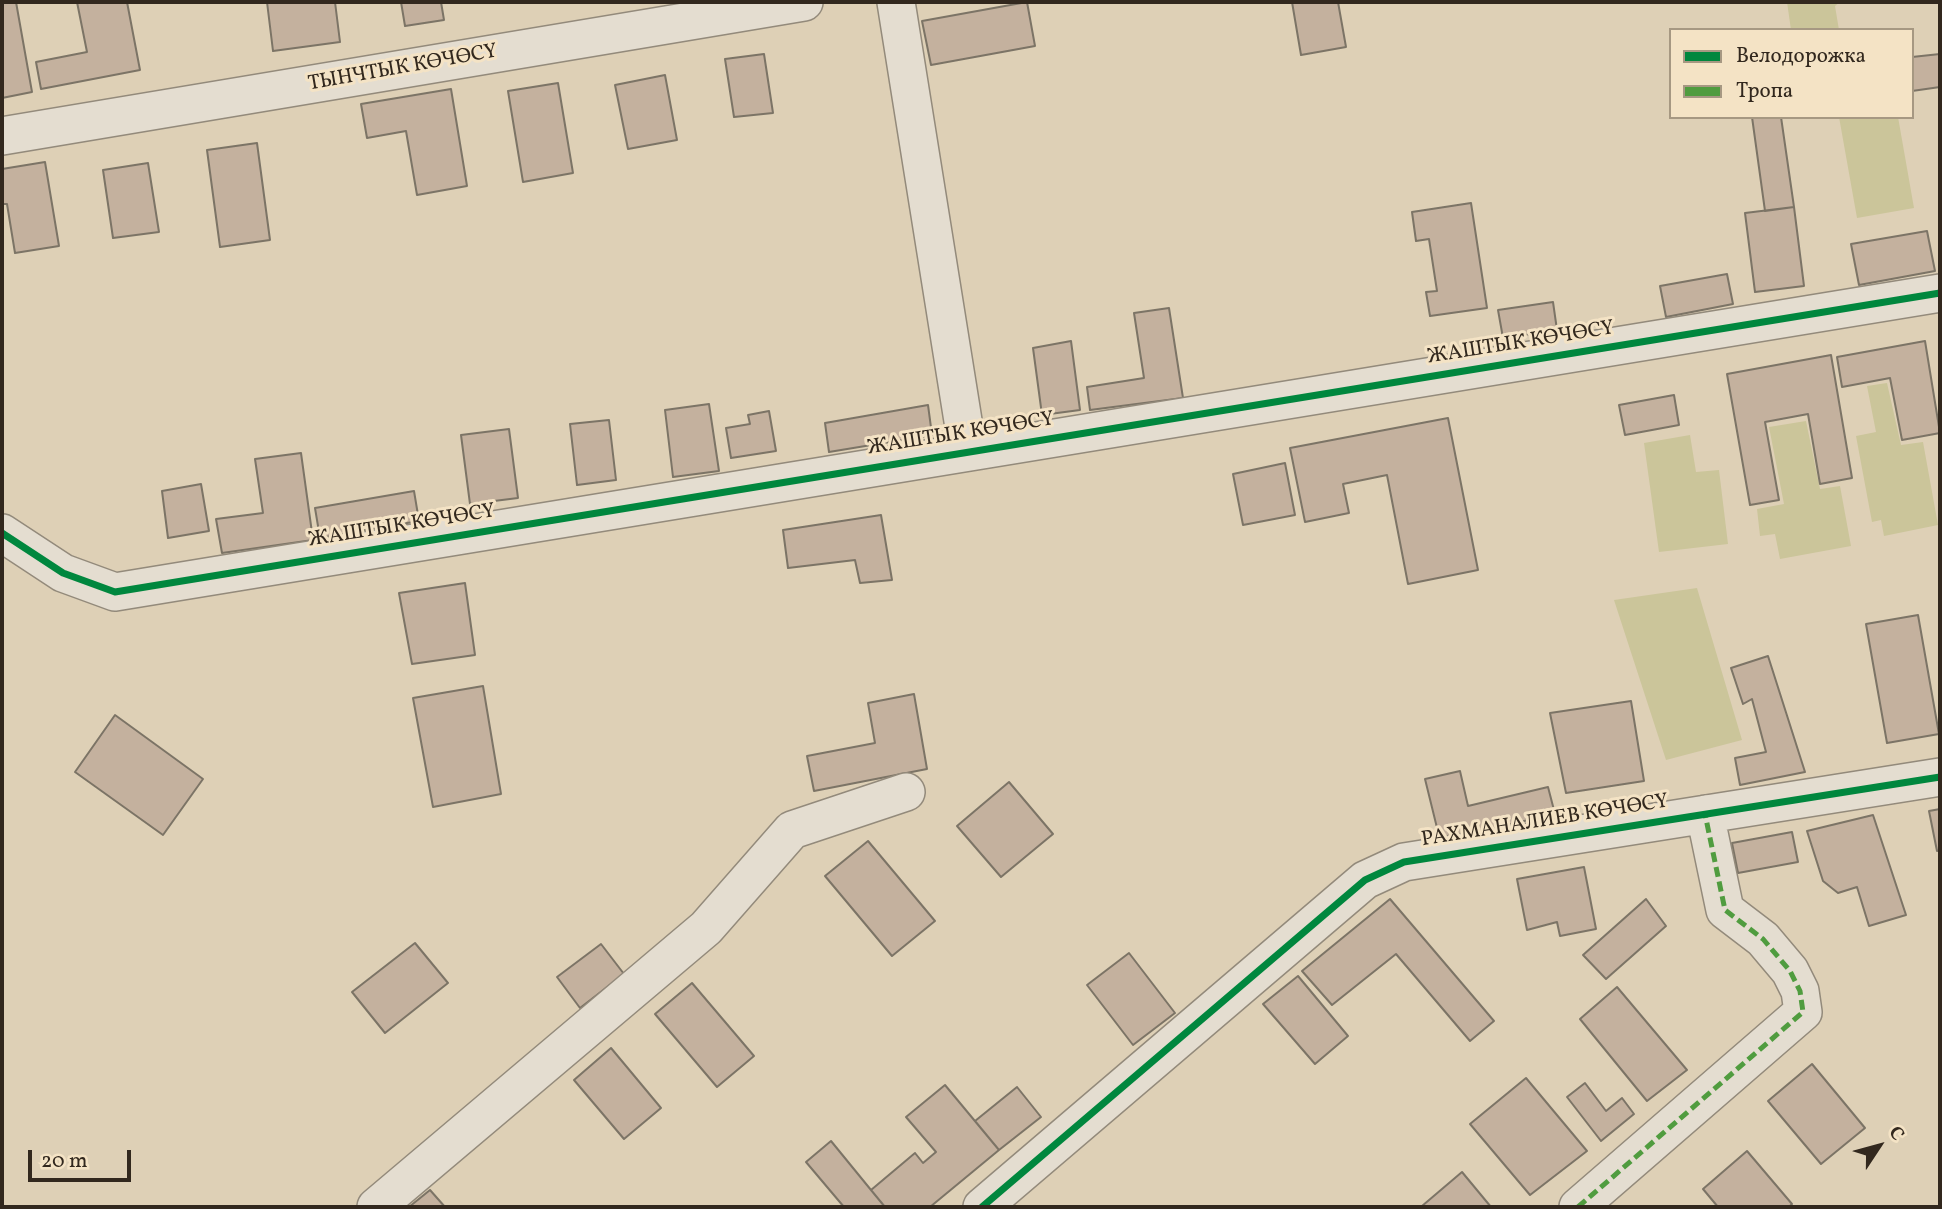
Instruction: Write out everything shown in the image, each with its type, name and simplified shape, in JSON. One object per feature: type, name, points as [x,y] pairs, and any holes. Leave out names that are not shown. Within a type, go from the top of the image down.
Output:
[{"type":"street","name":"ТЫНЧТЫК КӨЧӨСҮ","points":[[2,136],[804,2]]},
{"type":"street","points":[[896,2],[968,452]]},
{"type":"street","name":"ЖАШТЫК КӨЧӨСҮ","points":[[2,533],[63,573],[115,592],[1940,293]]},
{"type":"street","name":"РАХМАНАЛИЕВ КӨЧӨСҮ","points":[[982,1207],[1365,880],[1404,862],[1940,777]]},
{"type":"street","points":[[376,1207],[706,928],[793,830],[906,792]]},
{"type":"street","points":[[1578,1207],[1803,1012],[1800,991],[1790,971],[1763,939],[1725,910],[1705,814]]},
{"type":"shaded area","points":[[1787,2],[1840,2],[1835,6],[1839,28],[1791,28]]},
{"type":"shaded area","points":[[1839,119],[1898,119],[1914,208],[1857,218]]},
{"type":"shaded area","points":[[1887,383],[1901,445],[1923,442],[1938,525],[1884,536],[1881,520],[1872,522],[1856,436],[1876,432],[1867,386]]},
{"type":"shaded area","points":[[1806,421],[1820,489],[1840,486],[1851,546],[1780,559],[1775,534],[1760,536],[1757,509],[1784,504],[1769,427]]},
{"type":"shaded area","points":[[1690,435],[1696,472],[1719,470],[1728,544],[1659,552],[1644,443]]},
{"type":"shaded area","points":[[1697,588],[1742,740],[1666,760],[1614,600]]},
{"type":"building","points":[[2,2],[16,2],[32,92],[2,98]]},
{"type":"building","points":[[77,2],[127,2],[140,70],[41,89],[36,62],[87,52]]},
{"type":"building","points":[[267,2],[335,2],[340,42],[273,51]]},
{"type":"building","points":[[401,2],[441,2],[444,20],[405,26]]},
{"type":"building","points":[[1027,2],[1035,46],[931,65],[922,21]]},
{"type":"building","points":[[1292,2],[1338,2],[1346,47],[1301,55]]},
{"type":"building","points":[[764,54],[773,113],[734,117],[725,59]]},
{"type":"building","points":[[1940,54],[1940,87],[1914,91],[1914,57]]},
{"type":"building","points":[[665,75],[677,140],[628,149],[615,85]]},
{"type":"building","points":[[558,83],[573,173],[523,182],[508,91]]},
{"type":"building","points":[[451,89],[467,186],[417,195],[406,131],[367,138],[361,104]]},
{"type":"building","points":[[1752,119],[1781,119],[1794,207],[1765,211]]},
{"type":"building","points":[[257,143],[270,240],[220,247],[207,150]]},
{"type":"building","points":[[45,162],[59,246],[15,253],[7,204],[2,204],[2,169]]},
{"type":"building","points":[[148,163],[159,232],[113,238],[103,170]]},
{"type":"building","points":[[1471,203],[1487,308],[1430,316],[1426,292],[1437,291],[1429,239],[1416,241],[1412,212]]},
{"type":"building","points":[[1794,207],[1804,286],[1755,292],[1745,213]]},
{"type":"building","points":[[1927,231],[1935,271],[1859,285],[1851,244]]},
{"type":"building","points":[[1727,274],[1733,304],[1666,317],[1660,286]]},
{"type":"building","points":[[1553,302],[1557,330],[1503,338],[1498,310]]},
{"type":"building","points":[[1169,308],[1183,398],[1090,410],[1087,387],[1144,378],[1134,313]]},
{"type":"building","points":[[1071,341],[1080,410],[1042,415],[1033,348]]},
{"type":"building","points":[[1925,341],[1940,433],[1902,440],[1890,378],[1842,387],[1837,357]]},
{"type":"building","points":[[1831,355],[1852,478],[1820,484],[1808,414],[1765,422],[1779,500],[1750,505],[1727,374]]},
{"type":"building","points":[[1674,395],[1679,425],[1625,435],[1619,405]]},
{"type":"building","points":[[709,404],[719,471],[673,477],[665,410]]},
{"type":"building","points":[[928,405],[932,435],[829,452],[825,423]]},
{"type":"building","points":[[769,411],[776,451],[731,458],[726,428],[750,424],[748,415]]},
{"type":"building","points":[[1448,418],[1478,570],[1408,584],[1387,475],[1343,484],[1349,513],[1305,522],[1290,448]]},
{"type":"building","points":[[609,420],[616,480],[577,485],[570,424]]},
{"type":"building","points":[[509,429],[518,498],[470,504],[461,435]]},
{"type":"building","points":[[301,453],[313,540],[222,553],[216,519],[263,513],[255,459]]},
{"type":"building","points":[[1285,463],[1295,515],[1243,525],[1233,474]]},
{"type":"building","points":[[201,484],[209,531],[168,538],[162,491]]},
{"type":"building","points":[[414,491],[419,521],[320,538],[315,508]]},
{"type":"building","points":[[881,515],[892,580],[860,583],[855,560],[788,568],[783,530]]},
{"type":"building","points":[[465,583],[475,655],[412,664],[399,593]]},
{"type":"building","points":[[1918,615],[1939,734],[1887,743],[1866,624]]},
{"type":"building","points":[[1768,656],[1805,772],[1740,785],[1735,758],[1766,752],[1752,699],[1743,704],[1731,668]]},
{"type":"building","points":[[483,686],[501,794],[433,807],[413,698]]},
{"type":"building","points":[[914,694],[927,769],[814,791],[807,756],[875,743],[868,703]]},
{"type":"building","points":[[1631,701],[1644,781],[1566,793],[1550,713]]},
{"type":"building","points":[[115,715],[203,779],[163,835],[75,772]]},
{"type":"building","points":[[1460,771],[1468,806],[1548,787],[1555,814],[1440,840],[1425,779]]},
{"type":"building","points":[[1009,782],[1053,834],[1001,877],[957,826]]},
{"type":"building","points":[[1940,809],[1940,850],[1937,851],[1929,811]]},
{"type":"building","points":[[1873,815],[1906,915],[1869,926],[1857,887],[1838,893],[1823,881],[1807,831]]},
{"type":"building","points":[[1792,832],[1798,862],[1738,873],[1732,843]]},
{"type":"building","points":[[868,841],[935,921],[892,956],[825,876]]},
{"type":"building","points":[[1584,867],[1596,929],[1560,936],[1557,922],[1527,930],[1517,879]]},
{"type":"building","points":[[1390,899],[1494,1021],[1470,1041],[1396,954],[1332,1005],[1302,971]]},
{"type":"building","points":[[1646,899],[1666,926],[1606,979],[1583,955]]},
{"type":"building","points":[[415,943],[448,983],[385,1033],[352,992]]},
{"type":"building","points":[[601,944],[624,974],[580,1008],[557,977]]},
{"type":"building","points":[[1129,953],[1175,1013],[1133,1045],[1087,985]]},
{"type":"building","points":[[1298,976],[1348,1036],[1315,1064],[1263,1004]]},
{"type":"building","points":[[692,983],[754,1056],[717,1087],[655,1014]]},
{"type":"building","points":[[1617,987],[1687,1070],[1647,1101],[1580,1019]]},
{"type":"building","points":[[611,1048],[661,1108],[624,1139],[574,1080]]},
{"type":"building","points":[[1812,1064],[1865,1128],[1821,1164],[1768,1101]]},
{"type":"building","points":[[1526,1078],[1587,1151],[1530,1195],[1470,1124]]},
{"type":"building","points":[[1585,1083],[1606,1111],[1622,1098],[1634,1114],[1601,1141],[1567,1097]]},
{"type":"building","points":[[945,1085],[999,1150],[930,1207],[885,1207],[871,1190],[915,1153],[923,1163],[936,1152],[906,1117]]},
{"type":"building","points":[[1017,1087],[1041,1117],[999,1150],[975,1121]]},
{"type":"building","points":[[831,1141],[885,1207],[844,1207],[806,1162]]},
{"type":"building","points":[[1747,1151],[1792,1204],[1789,1207],[1718,1207],[1703,1189]]},
{"type":"building","points":[[1462,1172],[1491,1207],[1422,1206]]},
{"type":"building","points":[[430,1190],[445,1207],[409,1207]]},
{"type":"marked path","points":[[1578,1207],[1803,1012],[1800,991],[1790,971],[1763,939],[1725,910],[1705,814]]},
{"type":"cycle path","points":[[2,533],[63,573],[115,592],[1940,293]]},
{"type":"cycle path","points":[[982,1207],[1365,880],[1404,862],[1940,777]]}]
